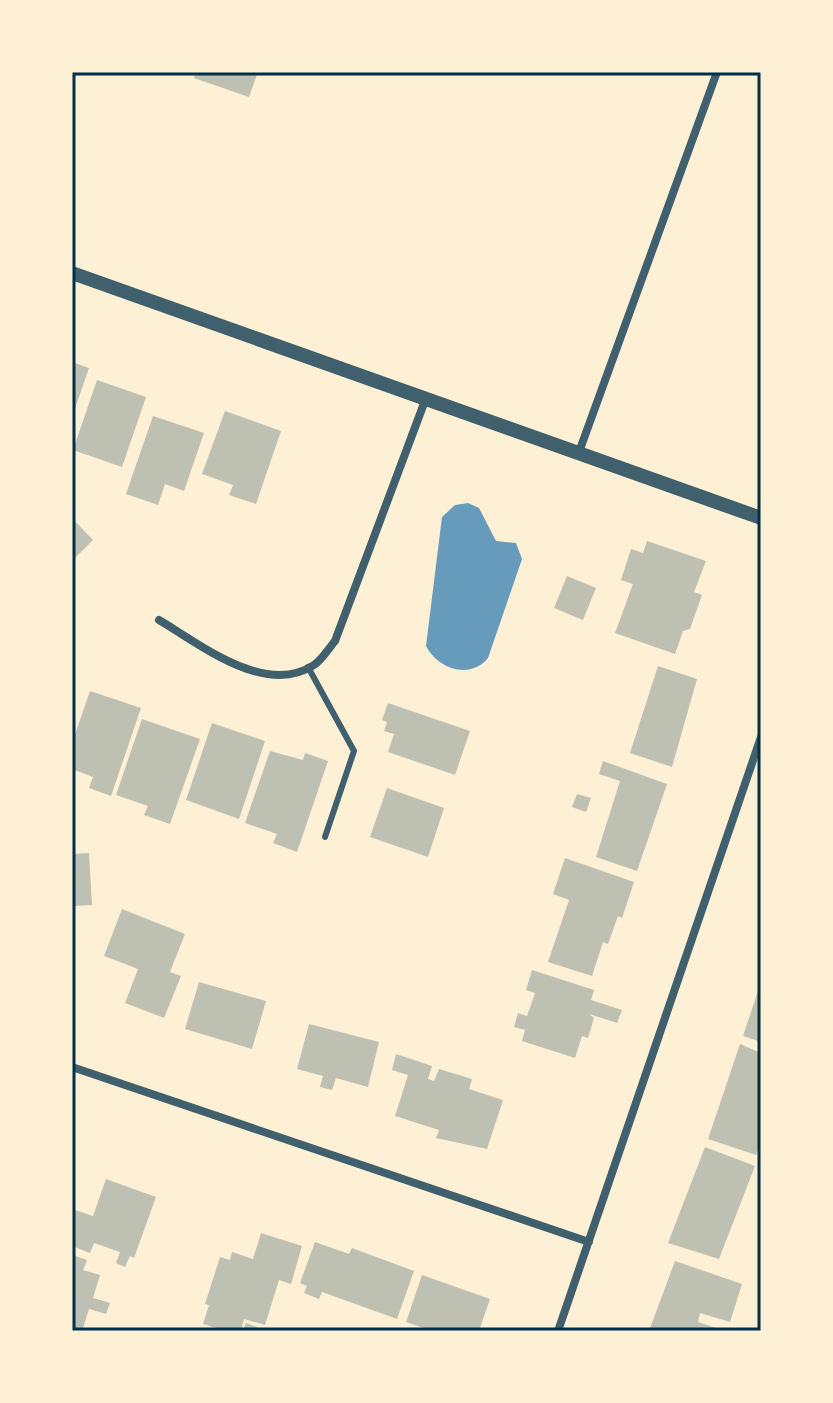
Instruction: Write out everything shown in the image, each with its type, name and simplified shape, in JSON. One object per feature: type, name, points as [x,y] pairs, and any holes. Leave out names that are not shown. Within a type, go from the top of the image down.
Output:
[{"type":"street","points":[[579,452],[717,72]]},
{"type":"street","points":[[72,273],[761,518]]},
{"type":"street","points":[[159,620],[237,665],[287,675],[315,665],[335,641],[426,398]]},
{"type":"street","points":[[558,1331],[761,737]]},
{"type":"street","points":[[72,1067],[589,1242]]},
{"type":"lane","points":[[308,667],[354,751],[325,837]]},
{"type":"water","points":[[468,503],[479,508],[496,541],[516,543],[522,559],[488,658],[481,665],[464,670],[438,661],[426,646],[442,517],[455,505]]},
{"type":"building","points":[[196,72],[258,72],[249,97],[194,78]]},
{"type":"building","points":[[72,362],[89,368],[72,417]]},
{"type":"building","points":[[97,380],[146,397],[122,467],[73,450]]},
{"type":"building","points":[[225,411],[281,431],[256,504],[229,495],[233,485],[202,474]]},
{"type":"building","points":[[153,416],[204,433],[184,491],[165,484],[158,505],[126,494]]},
{"type":"building","points":[[72,518],[93,540],[75,558],[72,557]]},
{"type":"building","points":[[647,541],[706,561],[694,592],[702,595],[690,629],[683,631],[675,654],[615,633],[633,584],[621,580],[631,549],[643,553]]},
{"type":"building","points":[[567,576],[596,588],[583,620],[554,608]]},
{"type":"building","points":[[658,666],[697,679],[672,767],[630,753]]},
{"type":"building","points":[[90,691],[141,708],[111,796],[89,788],[93,777],[72,769],[72,743]]},
{"type":"building","points":[[388,703],[470,731],[455,775],[388,752],[394,734],[384,731],[387,722],[382,720]]},
{"type":"building","points":[[142,719],[200,739],[170,824],[144,815],[148,806],[116,795]]},
{"type":"building","points":[[212,723],[265,741],[239,819],[186,800]]},
{"type":"building","points":[[270,751],[303,760],[305,753],[328,761],[297,852],[273,843],[277,834],[245,823]]},
{"type":"building","points":[[603,761],[667,784],[637,871],[596,857],[620,781],[599,774]]},
{"type":"building","points":[[387,788],[444,808],[428,857],[370,837]]},
{"type":"building","points":[[577,794],[591,798],[586,812],[572,807]]},
{"type":"building","points":[[89,853],[92,905],[72,906],[72,854]]},
{"type":"building","points":[[565,858],[634,882],[622,918],[618,916],[608,944],[603,942],[592,976],[548,962],[569,900],[553,894]]},
{"type":"building","points":[[122,909],[185,934],[170,972],[181,976],[164,1018],[125,1003],[138,969],[104,956]]},
{"type":"building","points":[[532,970],[594,990],[591,1000],[622,1010],[617,1023],[589,1014],[594,1018],[588,1038],[582,1036],[575,1058],[522,1041],[525,1030],[514,1027],[518,1013],[527,1016],[535,993],[526,990]]},
{"type":"building","points":[[199,982],[266,1001],[252,1049],[185,1029]]},
{"type":"building","points":[[761,982],[761,1042],[743,1036]]},
{"type":"building","points":[[309,1024],[379,1042],[368,1087],[336,1078],[332,1090],[320,1087],[323,1076],[297,1069]]},
{"type":"building","points":[[740,1044],[761,1053],[761,1141],[756,1155],[708,1139]]},
{"type":"building","points":[[396,1054],[432,1066],[428,1079],[434,1081],[439,1069],[472,1079],[469,1089],[503,1100],[487,1149],[436,1138],[439,1130],[395,1116],[408,1075],[392,1070]]},
{"type":"building","points":[[705,1147],[755,1166],[719,1259],[668,1243]]},
{"type":"building","points":[[106,1179],[156,1197],[134,1258],[130,1256],[125,1267],[116,1263],[120,1252],[94,1243],[90,1253],[72,1246],[72,1209],[93,1216]]},
{"type":"building","points":[[261,1233],[302,1246],[291,1284],[279,1280],[265,1325],[244,1319],[241,1331],[225,1331],[203,1324],[209,1305],[205,1304],[220,1257],[230,1260],[232,1252],[253,1259]]},
{"type":"building","points":[[315,1242],[349,1254],[352,1248],[414,1271],[397,1319],[322,1292],[319,1299],[304,1293],[307,1286],[300,1283]]},
{"type":"building","points":[[75,1256],[87,1260],[83,1270],[100,1275],[93,1298],[110,1303],[106,1314],[89,1309],[82,1331],[72,1331]]},
{"type":"building","points":[[675,1261],[742,1284],[730,1322],[700,1313],[698,1322],[725,1331],[649,1331]]},
{"type":"building","points":[[422,1275],[490,1299],[479,1331],[432,1331],[406,1322]]},
{"type":"building","points":[[246,1323],[257,1327],[255,1331],[243,1330]]}]
